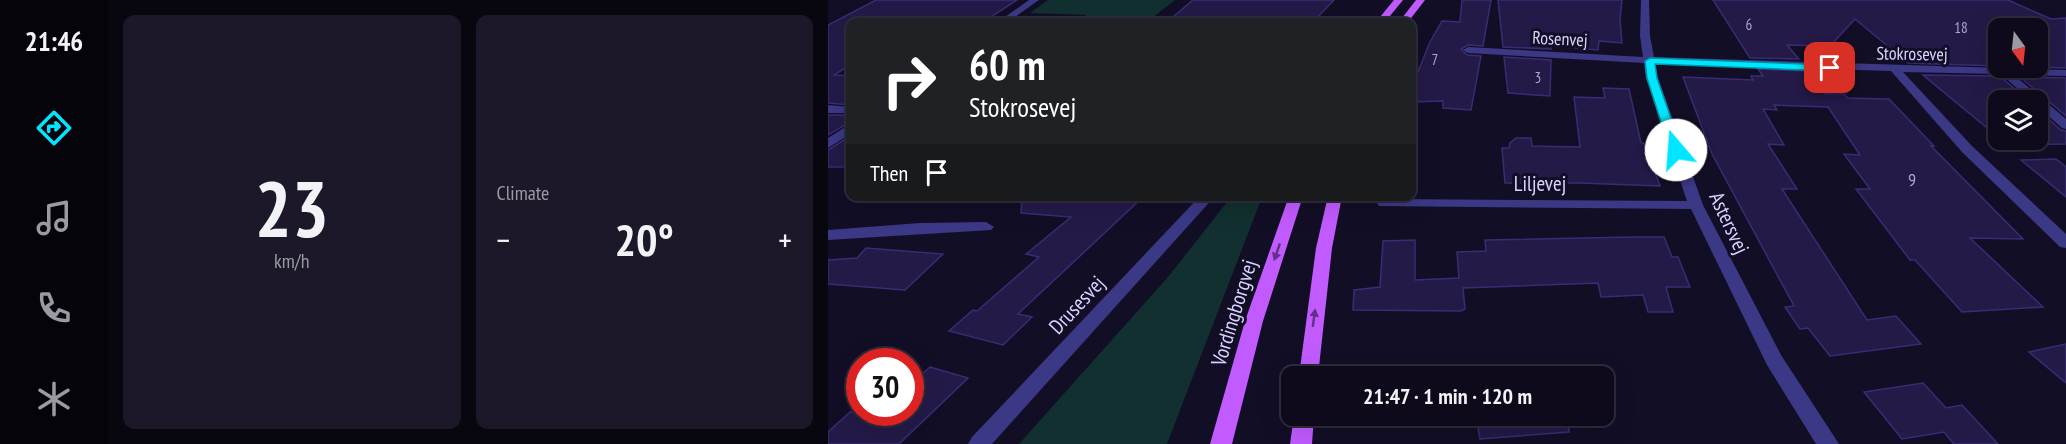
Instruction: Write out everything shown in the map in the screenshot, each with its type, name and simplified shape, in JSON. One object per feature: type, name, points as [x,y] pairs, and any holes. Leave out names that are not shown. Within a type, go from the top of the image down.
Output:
[{"type":"main road","points":[[1383,18],[1399,0]]},
{"type":"main road","points":[[1406,18],[1421,0]]},
{"type":"main road","name":"Vordingborgvej","points":[[1221,444],[1254,321],[1294,201]]},
{"type":"main road","points":[[1309,366],[1324,248],[1334,201]]},
{"type":"main road","points":[[1301,444],[1303,426]]},
{"type":"street","points":[[1008,18],[1035,0]]},
{"type":"street","name":"Astersvej","points":[[1644,0],[1645,36],[1652,78],[1696,205],[1774,360],[1828,444]]},
{"type":"street","name":"Rosenvej","points":[[1468,50],[1650,61]]},
{"type":"street","name":"Stokrosevej","points":[[1650,61],[1988,73]]},
{"type":"street","points":[[1895,70],[1967,149],[2066,243]]},
{"type":"street","name":"Stokrosevej","points":[[2048,74],[2066,74]]},
{"type":"street","points":[[2012,78],[2066,125]]},
{"type":"street","points":[[828,109],[846,110]]},
{"type":"street","points":[[828,144],[846,131]]},
{"type":"street","name":"Drusesvej","points":[[979,444],[1203,201]]},
{"type":"street","name":"Liljevej","points":[[1383,203],[1696,205]]},
{"type":"street","points":[[828,236],[914,228],[986,227]]},
{"type":"green space","points":[[1048,0],[1175,0],[1152,18],[1082,18],[1086,15],[1030,13]]},
{"type":"green space","points":[[1228,201],[1260,201],[1167,444],[1019,444],[1168,277]]},
{"type":"building","points":[[876,0],[1017,0],[989,18],[846,18],[846,68],[834,75],[846,76],[846,105],[828,103],[828,25]]},
{"type":"building","points":[[1193,0],[1334,0],[1317,18],[1172,18]]},
{"type":"building","points":[[1462,0],[1491,0],[1483,46],[1468,45],[1461,49],[1467,55],[1481,56],[1471,110],[1443,108],[1443,101],[1416,102],[1416,77],[1430,42],[1442,21],[1460,22]]},
{"type":"building","points":[[1498,0],[1622,0],[1620,20],[1622,43],[1599,41],[1598,50],[1551,46],[1551,49],[1503,47]]},
{"type":"building","points":[[1713,0],[2008,0],[2051,19],[2066,18],[2066,68],[2048,67],[2048,18],[1988,18],[1988,66],[1908,63],[1855,19],[1830,46],[1787,45],[1799,59],[1750,58]]},
{"type":"building","points":[[1504,57],[1551,60],[1550,96],[1508,93]]},
{"type":"building","points":[[1758,69],[1808,71],[1825,94],[1844,94],[1848,98],[1889,99],[1934,146],[1931,146],[2023,239],[1970,238],[2043,307],[1962,312],[1915,260],[1910,260],[1856,189],[1870,189],[1844,154],[1860,155],[1828,107],[1774,105],[1777,110],[1763,109],[1784,145],[1768,144],[1797,189],[1782,189],[1867,320],[1896,316],[1921,344],[1830,356],[1808,328],[1800,329],[1785,307],[1794,306],[1712,154],[1683,77],[1753,80],[1751,76],[1763,76]]},
{"type":"building","points":[[1923,75],[2002,78],[2016,90],[1988,90],[1988,129]]},
{"type":"building","points":[[2021,78],[2066,78],[2066,116],[2048,101],[2048,90],[2035,90]]},
{"type":"building","points":[[1603,88],[1629,89],[1641,143],[1644,143],[1660,186],[1505,183],[1502,148],[1509,148],[1510,143],[1516,138],[1531,138],[1532,146],[1580,147],[1574,97],[1605,98]]},
{"type":"building","points":[[828,115],[846,115],[846,124],[828,135]]},
{"type":"building","points":[[2048,119],[2061,130],[2066,131],[2066,144],[2048,144]]},
{"type":"building","points":[[846,139],[846,167],[828,167],[828,150]]},
{"type":"building","points":[[2056,159],[2066,167],[2066,197],[2021,160]]},
{"type":"building","points":[[1022,201],[1139,201],[1018,314],[1032,317],[1003,345],[949,331],[973,310],[977,311],[1039,257],[1026,254],[1071,217],[1021,213]]},
{"type":"building","points":[[1664,237],[1672,257],[1678,257],[1690,287],[1666,287],[1673,312],[1648,312],[1643,295],[1601,297],[1598,283],[1463,288],[1465,309],[1461,311],[1353,310],[1354,290],[1380,287],[1383,241],[1415,240],[1415,280],[1459,278],[1457,252],[1486,251],[1485,240]]},
{"type":"building","points":[[866,248],[943,254],[905,290],[828,284],[828,260],[857,258]]},
{"type":"building","points":[[2066,344],[2066,383],[2029,352]]},
{"type":"building","points":[[930,367],[968,378],[924,420],[924,372]]},
{"type":"building","points":[[1923,383],[1946,408],[1962,405],[1998,444],[1954,444],[1944,432],[1902,439],[1864,392]]},
{"type":"building","points":[[846,416],[846,426],[918,426],[899,444],[828,444],[828,432]]},
{"type":"building","points":[[1478,426],[1569,426],[1569,432],[1480,439]]},
{"type":"route","points":[[1676,150],[1652,78],[1650,61],[1830,68]]}]
